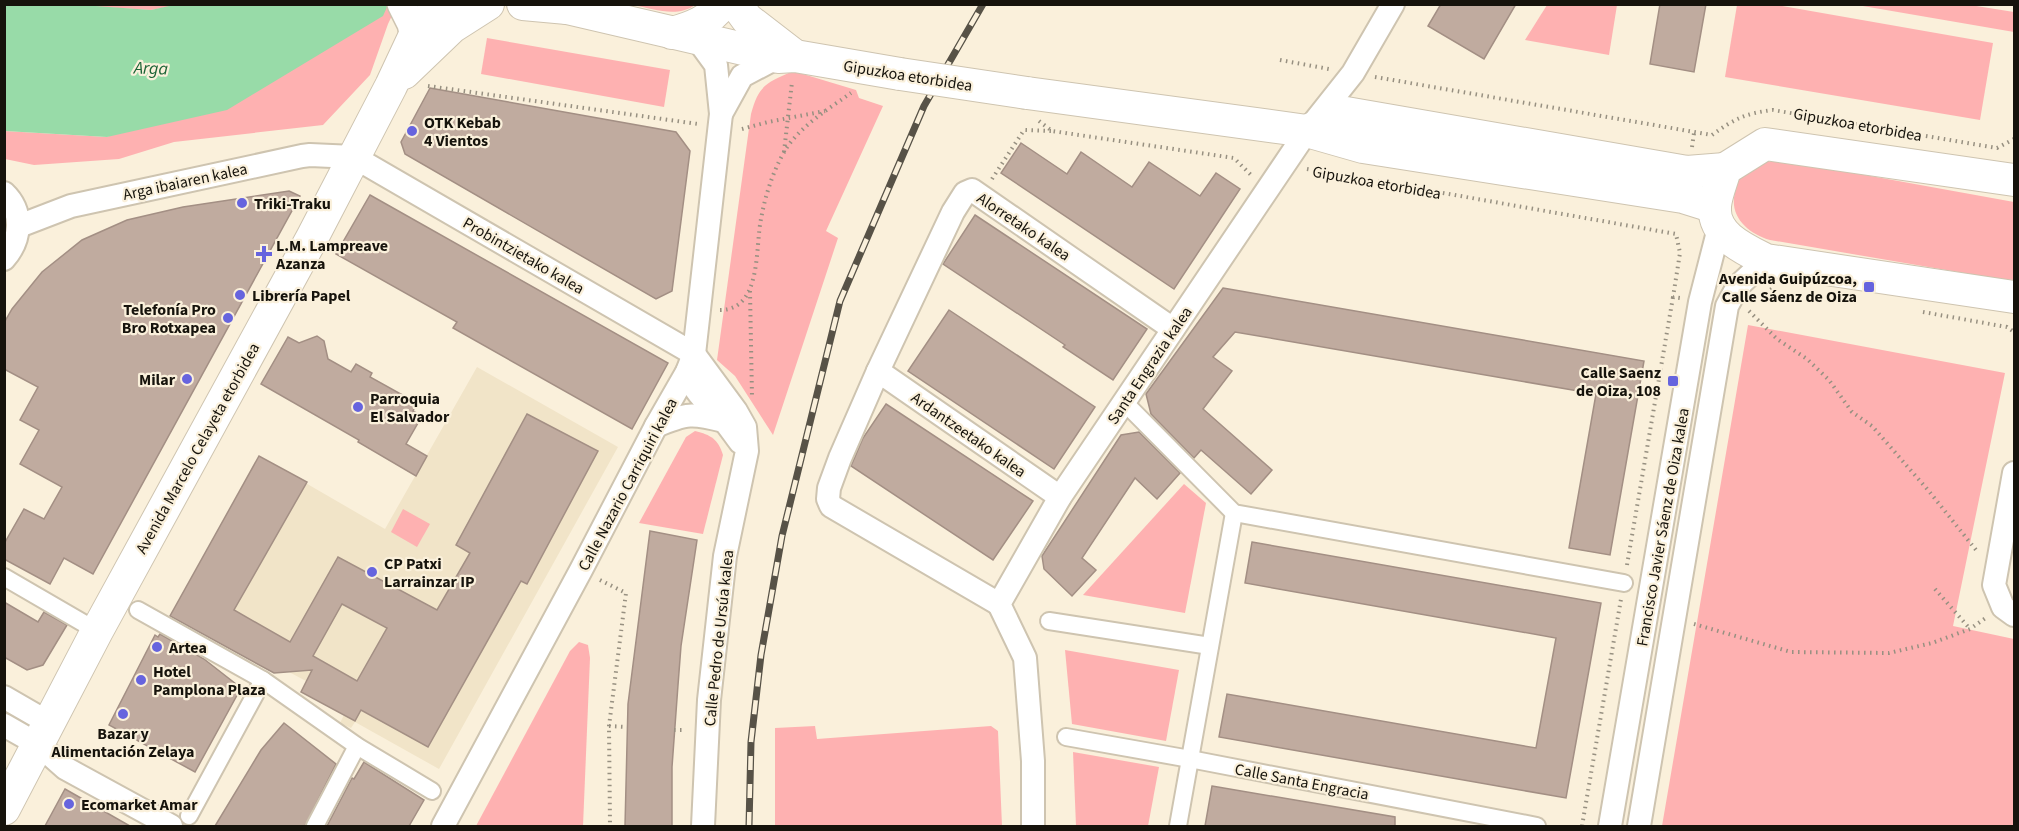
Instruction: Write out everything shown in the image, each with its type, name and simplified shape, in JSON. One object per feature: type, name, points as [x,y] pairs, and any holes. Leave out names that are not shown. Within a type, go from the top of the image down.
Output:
[{"type":"main road","name":"Avenida Marcelo Celayeta etorbidea","points":[[406,85],[414,37],[419,27],[441,4]]},
{"type":"main road","name":"Avenida Marcelo Celayeta etorbidea","points":[[4,809],[97,630],[304,254],[354,157],[406,85],[452,27],[488,4]]},
{"type":"main road","points":[[524,4],[564,6]]},
{"type":"main road","points":[[685,36],[691,28],[705,20],[722,4]]},
{"type":"main road","name":"Gipuzkoa etorbidea","points":[[736,4],[747,19],[789,62]]},
{"type":"main road","name":"Gipuzkoa etorbidea","points":[[564,6],[789,62],[900,74],[1031,104],[1307,131],[1363,147],[1683,197],[1717,217]]},
{"type":"main road","points":[[1307,131],[1346,113],[1687,172],[1725,169],[1765,144],[2014,179]]},
{"type":"main road","points":[[1725,169],[1717,217],[1741,248],[1770,274],[2014,297]]},
{"type":"street","points":[[401,4],[411,24],[414,37]]},
{"type":"street","name":"Santa Engrazia kalea","points":[[999,604],[1060,497],[1307,131],[1353,73],[1393,4]]},
{"type":"street","name":"Calle Nazario Carriquiri kalea","points":[[442,826],[582,570],[691,363],[722,114],[716,65],[685,36]]},
{"type":"street","name":"Calle Nazario Carriquiri kalea","points":[[722,114],[742,76],[789,62]]},
{"type":"street","name":"Arga ibaiaren kalea","points":[[19,226],[71,206],[302,156],[354,157]]},
{"type":"street","name":"Probintzietako kalea","points":[[354,157],[691,363]]},
{"type":"street","name":"Alorretako kalea","points":[[878,371],[953,212],[965,193],[972,190],[1173,329]]},
{"type":"street","points":[[4,193],[16,211],[19,226],[12,251],[4,259]]},
{"type":"street","name":"Francisco Javier Sáenz de Oiza kalea","points":[[1610,826],[1700,302],[1717,217]]},
{"type":"street","name":"Francisco Javier Sáenz de Oiza kalea","points":[[1639,826],[1727,306],[1738,286],[1770,274]]},
{"type":"street","points":[[691,363],[690,381],[747,451]]},
{"type":"street","name":"Calle Pedro de Ursúa kalea","points":[[691,363],[736,411],[745,428],[747,451],[724,556],[709,700],[704,826]]},
{"type":"street","points":[[878,371],[840,458],[829,488],[828,499],[831,506],[999,604],[1025,658],[1033,761],[1033,826]]},
{"type":"street","name":"Ardantzeetako kalea","points":[[878,371],[1060,497]]},
{"type":"street","points":[[1125,403],[1234,513],[1624,583]]},
{"type":"street","points":[[656,426],[677,417],[696,414],[724,421]]},
{"type":"street","points":[[2009,611],[1994,585],[2014,473]]},
{"type":"street","points":[[1178,826],[1234,513]]},
{"type":"street","points":[[4,577],[97,630]]},
{"type":"street","points":[[138,610],[264,680],[357,746],[432,791]]},
{"type":"street","points":[[1049,621],[1210,646]]},
{"type":"street","points":[[4,698],[44,734],[65,768],[180,821],[264,680]]},
{"type":"street","points":[[4,725],[44,734]]},
{"type":"street","name":"Calle Santa Engracia","points":[[1066,737],[1537,826]]},
{"type":"street","points":[[315,826],[357,746]]},
{"type":"path","name":"Gipuzkoa etorbidea","points":[[1280,60],[1712,135],[1736,118],[1750,113],[1773,110],[1997,148],[2014,139]]},
{"type":"path","points":[[717,310],[729,310],[739,306],[754,280],[761,219],[768,189],[783,153],[788,118],[789,62]]},
{"type":"path","points":[[406,85],[698,124]]},
{"type":"path","points":[[783,153],[802,130],[856,90]]},
{"type":"path","points":[[1031,104],[1052,131]]},
{"type":"path","points":[[742,129],[826,111]]},
{"type":"path","points":[[981,196],[1024,130],[1052,131],[1234,158],[1252,176],[1253,190],[1262,197]]},
{"type":"path","name":"Gipuzkoa etorbidea","points":[[1306,169],[1676,234],[1680,253],[1673,297]]},
{"type":"path","points":[[1755,301],[1770,274]]},
{"type":"path","points":[[750,290],[752,403]]},
{"type":"path","points":[[1673,297],[1687,300]]},
{"type":"path","name":"Francisco Javier Sáenz de Oiza kalea","points":[[1582,826],[1673,297]]},
{"type":"path","points":[[1746,308],[1777,339],[1807,359],[1829,380],[1852,412],[1872,426],[1929,490],[1976,550]]},
{"type":"path","points":[[1914,311],[2007,327],[2014,332]]},
{"type":"path","points":[[600,579],[626,593],[609,726],[610,826]]},
{"type":"path","points":[[1935,589],[1970,629]]},
{"type":"path","points":[[1675,615],[1697,626],[1791,652],[1888,653],[1932,643],[2009,611]]},
{"type":"path","points":[[609,726],[627,727]]},
{"type":"path","points":[[674,730],[685,730]]},
{"type":"shaded area","points":[[695,4],[688,9],[673,12],[633,5]]},
{"type":"shaded area","points":[[68,5],[178,5],[151,10]]},
{"type":"shaded area","points":[[388,5],[397,5],[370,75],[323,125],[174,142],[119,159],[34,165],[5,159],[4,131],[107,137]]},
{"type":"shaded area","points":[[1547,5],[1617,5],[1609,55],[1525,40]]},
{"type":"shaded area","points":[[1737,5],[1776,5],[1993,43],[1980,120],[1725,77]]},
{"type":"shaded area","points":[[1857,5],[1970,5],[2014,12],[2014,32]]},
{"type":"shaded area","points":[[487,38],[670,70],[664,107],[481,74]]},
{"type":"shaded area","points":[[793,71],[856,90],[859,98],[883,106],[826,231],[838,238],[773,435],[735,376],[717,360],[751,114],[761,90]]},
{"type":"shaded area","points":[[1788,161],[2014,202],[2014,280],[1770,240],[1754,233],[1741,222],[1734,207],[1734,198],[1740,178],[1748,168],[1759,164]]},
{"type":"shaded area","points":[[1748,325],[2005,373],[1953,626],[2014,639],[2014,826],[1662,826]]},
{"type":"shaded area","name":"CP Patxi Larrainzar IP","points":[[477,367],[618,447],[439,769],[355,722],[351,728],[340,723],[344,715],[301,692],[306,681],[289,672],[274,673],[171,615],[259,456],[385,529]]},
{"type":"shaded area","points":[[695,431],[713,438],[723,455],[703,534],[639,523],[686,437]]},
{"type":"shaded area","points":[[1184,484],[1206,503],[1185,613],[1083,595]]},
{"type":"shaded area","points":[[403,509],[430,524],[417,547],[391,532]]},
{"type":"shaded area","points":[[579,642],[588,645],[590,658],[583,826],[476,826],[570,651]]},
{"type":"shaded area","points":[[1065,650],[1179,670],[1166,741],[1072,724]]},
{"type":"shaded area","points":[[815,726],[817,739],[991,726],[998,731],[1002,826],[775,826],[775,728]]},
{"type":"shaded area","points":[[1073,752],[1159,767],[1148,826],[1076,826]]},
{"type":"water","name":"Arga","points":[[68,4],[151,10],[178,4],[388,5],[383,16],[227,110],[107,137],[5,131],[4,5]]},
{"type":"building","points":[[1441,4],[1516,4],[1484,59],[1428,26]]},
{"type":"building","points":[[1660,4],[1706,4],[1694,72],[1650,64]]},
{"type":"building","points":[[430,88],[676,132],[690,151],[672,291],[656,299],[405,154],[401,142]]},
{"type":"building","points":[[1021,143],[1067,174],[1081,152],[1132,187],[1149,162],[1200,196],[1216,173],[1240,189],[1174,289],[1001,173]]},
{"type":"building","points":[[289,191],[300,196],[93,574],[64,558],[50,584],[4,559],[4,544],[24,509],[44,519],[62,487],[20,464],[39,430],[20,420],[38,387],[4,369],[4,323],[12,309],[42,272],[82,240],[127,220],[183,207]]},
{"type":"building","points":[[370,195],[668,363],[632,429],[453,328],[457,322],[336,254]]},
{"type":"building","points":[[975,215],[1147,329],[1113,380],[1063,347],[1065,345],[943,264]]},
{"type":"building","points":[[1223,288],[1644,361],[1610,555],[1569,548],[1596,394],[1235,332],[1213,357],[1232,371],[1203,409],[1272,470],[1251,494],[1201,450],[1194,458],[1151,414],[1146,394]]},
{"type":"building","points":[[949,310],[1095,407],[1054,469],[908,371]]},
{"type":"building","name":"Parroquia El Salvador","points":[[317,336],[324,341],[328,359],[351,372],[356,364],[372,373],[370,377],[417,403],[413,411],[422,416],[406,444],[427,456],[416,476],[358,442],[359,440],[261,384],[288,337],[299,343]]},
{"type":"building","points":[[886,404],[1033,501],[993,560],[851,466],[863,438]]},
{"type":"building","points":[[527,414],[598,451],[527,584],[521,581],[428,747],[361,710],[355,721],[301,692],[312,670],[274,673],[170,616],[259,456],[307,482],[234,610],[290,642],[338,557],[437,610],[470,553],[456,545]],"holes":[[[342,604],[387,628],[357,681],[313,656]]]},
{"type":"building","points":[[1139,432],[1180,473],[1157,499],[1135,478],[1082,558],[1096,570],[1072,596],[1044,569],[1042,556],[1121,435]]},
{"type":"building","points":[[650,531],[697,540],[681,646],[672,767],[672,826],[625,826],[628,704]]},
{"type":"building","points":[[1252,542],[1601,603],[1566,798],[1219,737],[1227,694],[1536,748],[1556,638],[1245,583]]},
{"type":"building","points":[[4,602],[38,622],[44,612],[67,625],[43,665],[27,670],[4,657]]},
{"type":"building","points":[[160,634],[204,659],[241,688],[195,772],[109,725],[155,635],[158,637]]},
{"type":"building","points":[[284,723],[336,764],[305,826],[215,826],[261,750]]},
{"type":"building","points":[[364,762],[424,800],[409,826],[327,826],[352,778],[354,779]]},
{"type":"building","points":[[1212,786],[1395,817],[1395,826],[1205,826]]},
{"type":"building","points":[[65,789],[130,826],[45,826]]},
{"type":"railway","points":[[749,826],[751,742],[761,655],[782,536],[840,301],[924,106],[983,4]]},
{"type":"place","name":"OTK Kebab 4 Vientos","points":[[412,131]]},
{"type":"place","name":"Triki-Traku","points":[[242,203]]},
{"type":"place","name":"L.M. Lampreave Azanza","points":[[264,254]]},
{"type":"place","name":"Avenida Guipúzcoa, Calle Sáenz de Oiza","points":[[1869,287]]},
{"type":"place","name":"Librería Papel","points":[[240,295]]},
{"type":"place","name":"Telefonía Pro Bro Rotxapea","points":[[228,318]]},
{"type":"place","name":"Milar","points":[[187,379]]},
{"type":"place","name":"Calle Saenz de Oiza, 108","points":[[1673,381]]},
{"type":"place","name":"Parroquia El Salvador","points":[[358,407]]},
{"type":"place","name":"CP Patxi Larrainzar IP","points":[[372,572]]},
{"type":"place","name":"Artea","points":[[157,647]]},
{"type":"place","name":"Hotel Pamplona Plaza","points":[[141,680]]},
{"type":"place","name":"Bazar y Alimentación Zelaya","points":[[123,714]]},
{"type":"place","name":"Ecomarket Amar","points":[[69,804]]}]
